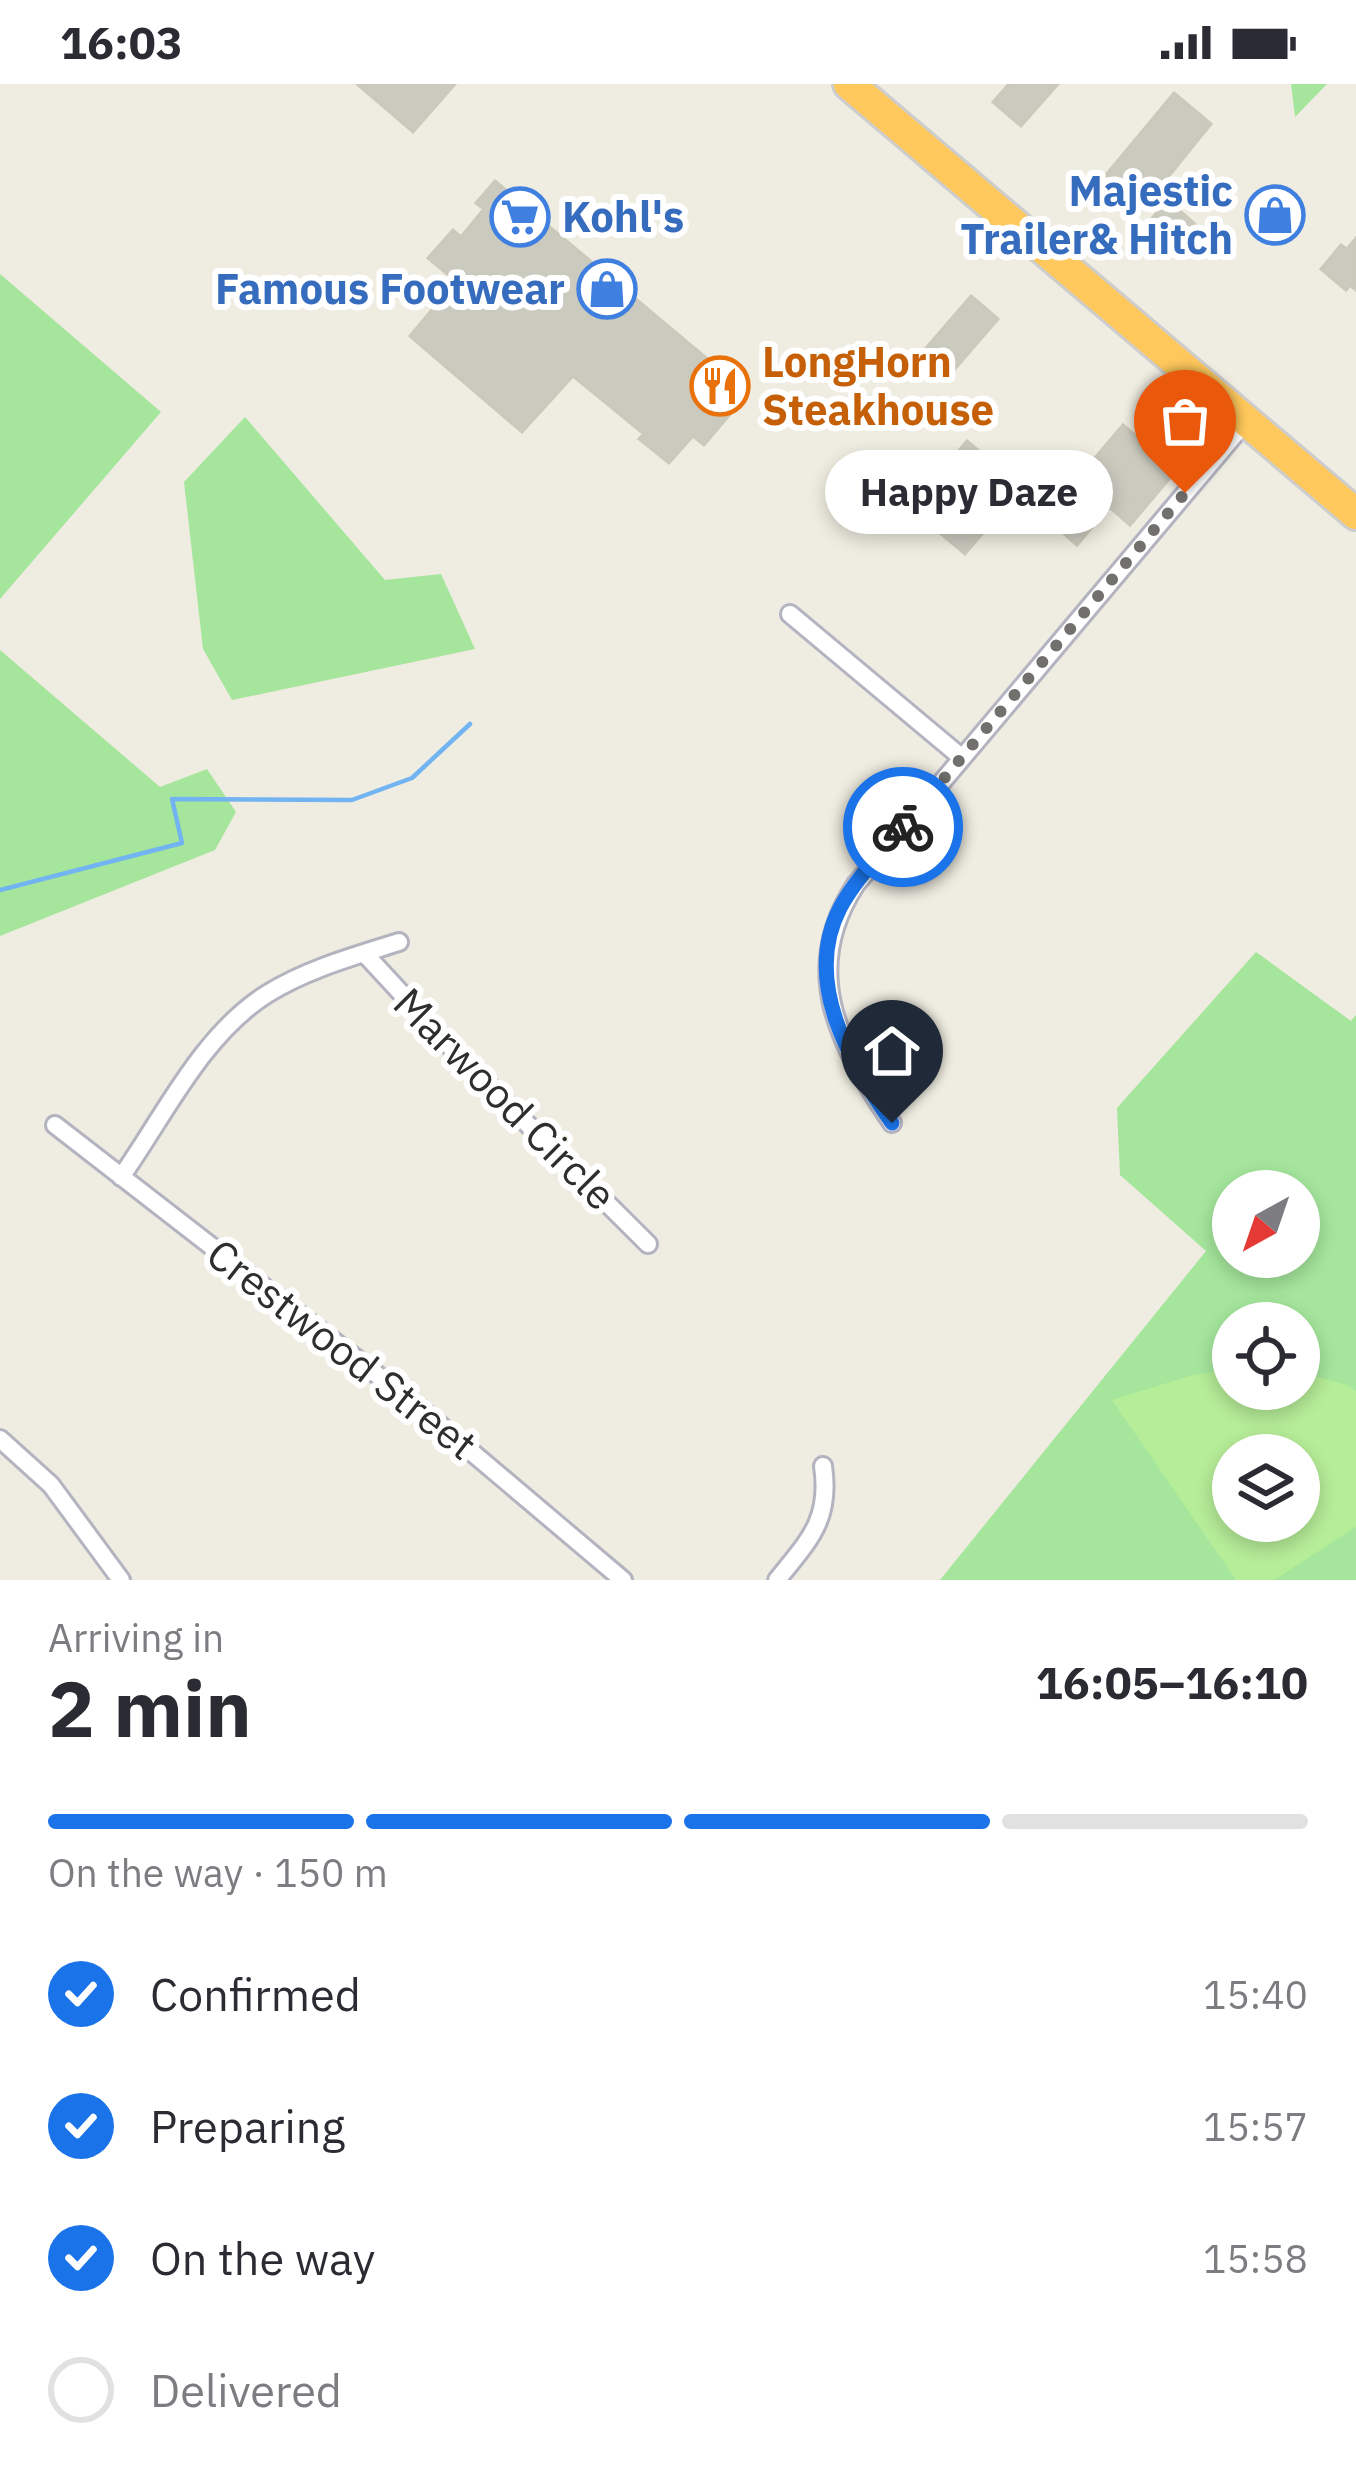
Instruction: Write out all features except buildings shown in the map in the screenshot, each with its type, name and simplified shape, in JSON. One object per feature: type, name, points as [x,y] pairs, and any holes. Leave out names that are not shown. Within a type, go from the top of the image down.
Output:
[{"type":"highway","points":[[849,84],[1356,514]]},
{"type":"street","points":[[892,1123],[834,1017],[826,974],[839,910],[1247,420]]},
{"type":"street","points":[[790,614],[962,757]]},
{"type":"street","points":[[121,1177],[230,1023],[284,984],[399,942]]},
{"type":"street","name":"Marwood Circle","points":[[364,953],[445,1042],[648,1244]]},
{"type":"street","name":"Crestwood Street","points":[[55,1125],[416,1405],[623,1580]]},
{"type":"street","points":[[0,1439],[51,1485],[121,1580]]},
{"type":"street","points":[[777,1580],[820,1521],[827,1489],[824,1466]]},
{"type":"green space","points":[[1291,84],[1327,84],[1295,117]]},
{"type":"green space","points":[[0,274],[161,412],[0,599]]},
{"type":"green space","points":[[245,417],[385,580],[441,574],[475,649],[232,700],[203,649],[184,482]]},
{"type":"green space","points":[[0,650],[160,787],[207,769],[236,812],[215,850],[0,936]]},
{"type":"green space","points":[[1256,952],[1351,1021],[1356,1015],[1356,1580],[940,1580],[1206,1251],[1120,1175],[1117,1108]]},
{"type":"green space","points":[[1212,1373],[1212,1410],[1320,1410],[1320,1378],[1347,1385],[1356,1391],[1356,1527],[1274,1580],[1236,1580],[1112,1400]]},
{"type":"waterway","points":[[0,890],[182,843],[172,799],[352,800],[412,778],[470,724]]},
{"type":"way so far","points":[[903,827],[1185,493]]},
{"type":"place","name":"Majestic Trailer& Hitch","points":[[1275,215]]},
{"type":"place","name":"Kohl's","points":[[520,217]]},
{"type":"place","name":"Famous Footwear","points":[[607,289]]},
{"type":"place","name":"LongHorn Steakhouse","points":[[720,386]]},
{"type":"place","name":"Happy Daze","points":[[1185,493]]},
{"type":"route","points":[[892,1123],[842,1036],[826,974],[839,910],[903,827]]}]
